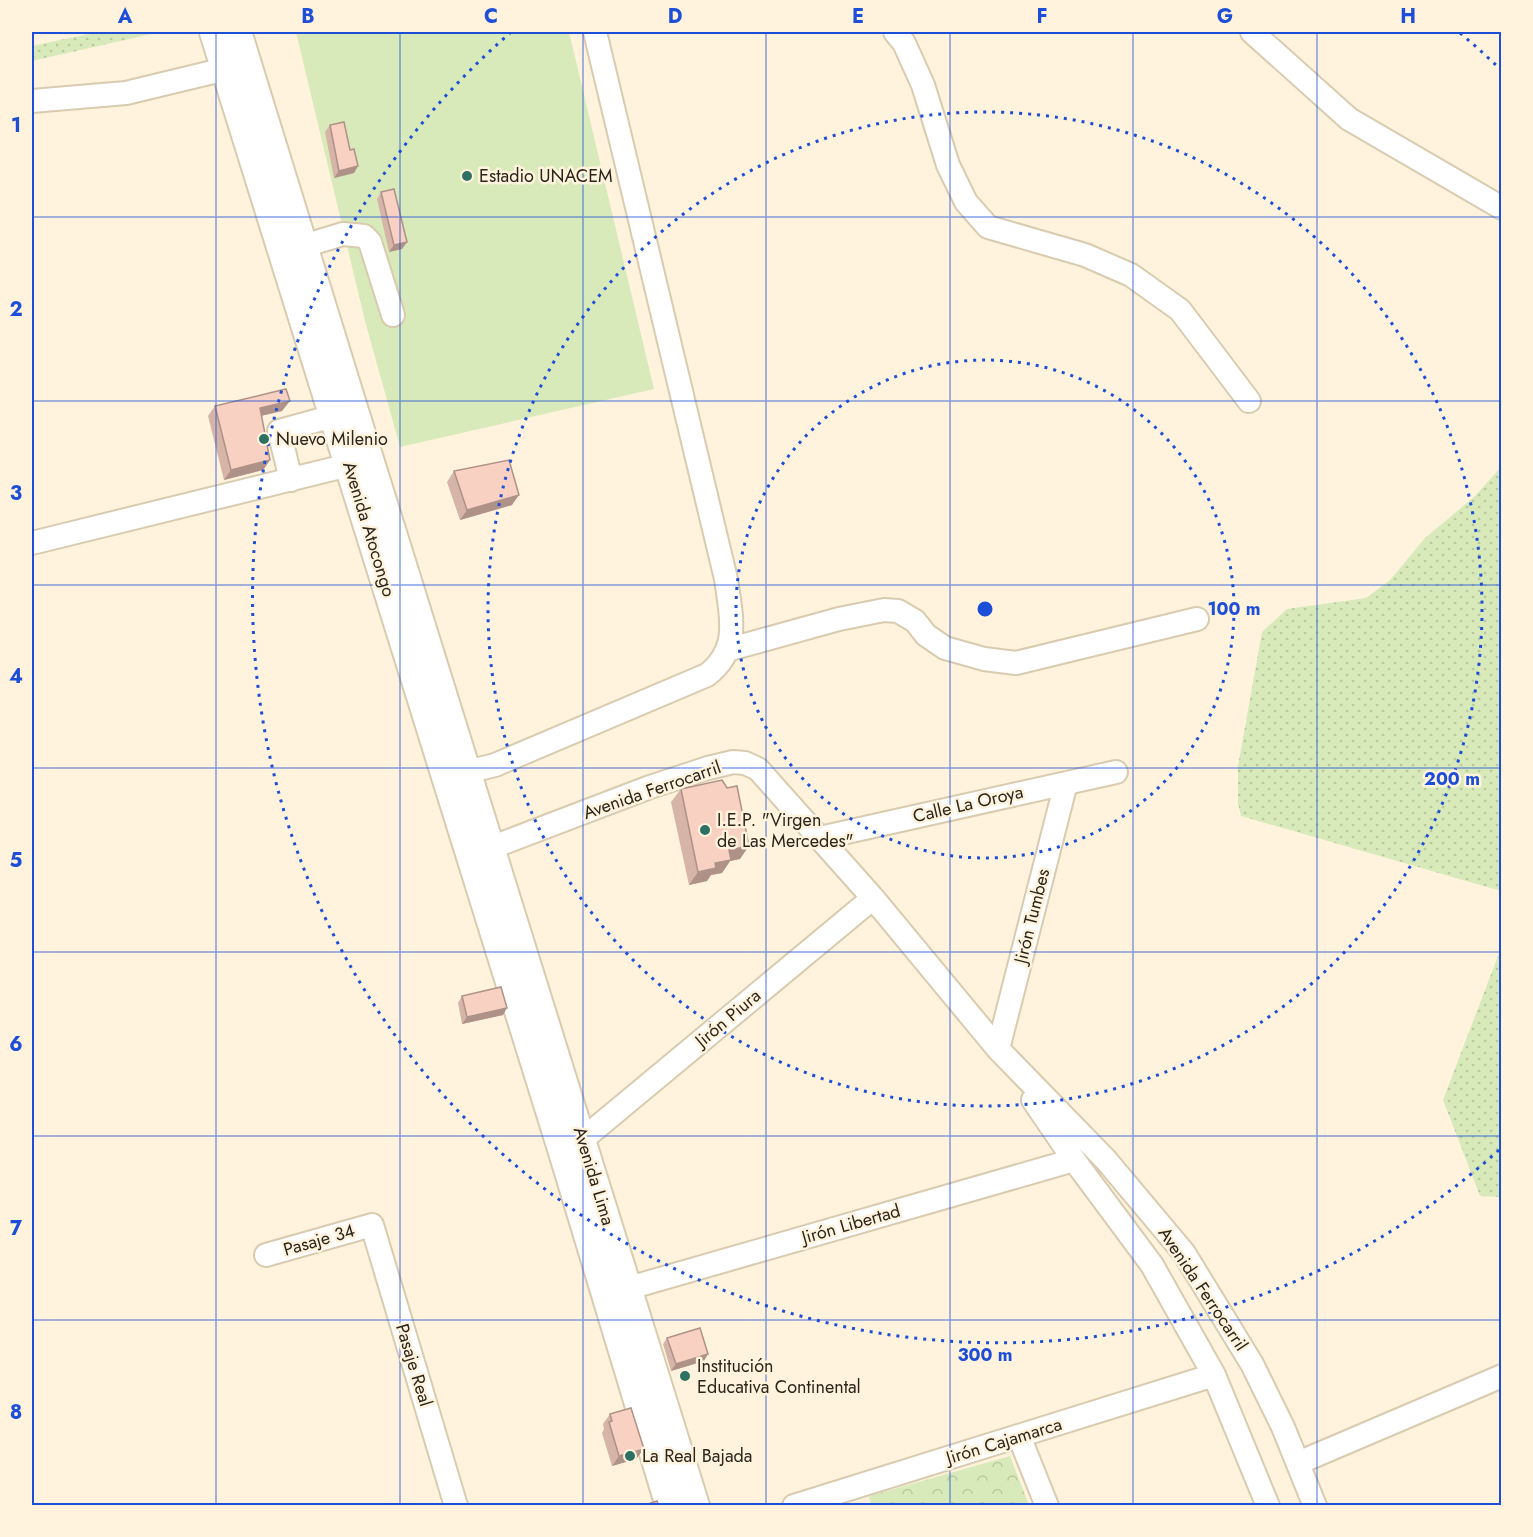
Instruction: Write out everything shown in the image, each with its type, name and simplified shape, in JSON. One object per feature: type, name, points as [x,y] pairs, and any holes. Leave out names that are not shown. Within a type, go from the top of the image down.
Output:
[{"type":"main road","name":"Avenida Atocongo","points":[[214,32],[237,67],[480,852]]},
{"type":"main road","name":"Avenida Atocongo","points":[[237,32],[237,67]]},
{"type":"main road","name":"Avenida Lima","points":[[480,852],[583,1139],[695,1506]]},
{"type":"main road","name":"Avenida Lima","points":[[480,852],[563,1152],[670,1506]]},
{"type":"street","points":[[455,771],[495,765],[707,675],[718,666],[727,650],[732,633],[726,579],[595,32]]},
{"type":"street","points":[[895,32],[904,43],[923,85],[948,165],[966,202],[988,227],[1085,255],[1131,275],[1180,310],[1249,401]]},
{"type":"street","points":[[1252,32],[1349,119],[1502,208]]},
{"type":"street","points":[[32,101],[126,93],[237,67]]},
{"type":"street","points":[[293,248],[343,234],[364,236],[370,243],[393,315]]},
{"type":"street","points":[[291,480],[279,431],[345,413]]},
{"type":"street","points":[[32,543],[360,463]]},
{"type":"street","points":[[727,650],[839,619],[884,610],[898,611],[915,621],[926,634],[945,648],[984,659],[1016,663],[1197,619]]},
{"type":"street","name":"Avenida Ferrocarril","points":[[480,852],[708,768],[733,762],[745,763],[758,769],[873,897],[998,1049],[1106,1160],[1184,1253],[1252,1364],[1283,1426],[1315,1506]]},
{"type":"street","name":"Calle La Oroya","points":[[820,838],[1116,771]]},
{"type":"street","name":"Jirón Tumbes","points":[[998,1049],[1066,783]]},
{"type":"street","name":"Jirón Piura","points":[[583,1139],[873,897]]},
{"type":"street","name":"Avenida Ferrocarril","points":[[998,1049],[1074,1160],[1152,1265],[1214,1375],[1268,1506]]},
{"type":"street","name":"Jirón Libertad","points":[[629,1288],[1074,1160]]},
{"type":"street","name":"Pasaje 34","points":[[266,1256],[372,1225]]},
{"type":"street","name":"Pasaje Real","points":[[372,1225],[456,1506]]},
{"type":"street","name":"Jirón Cajamarca","points":[[794,1506],[861,1496],[1019,1436],[1214,1375]]},
{"type":"street","points":[[1298,1463],[1502,1376]]},
{"type":"street","points":[[1019,1436],[1047,1506]]},
{"type":"green space","points":[[98,32],[156,33],[32,61],[32,46]]},
{"type":"green space","name":"Estadio UNACEM","points":[[296,32],[569,32],[654,389],[400,447],[365,321]]},
{"type":"green space","points":[[1501,467],[1501,891],[1241,816],[1238,803],[1238,766],[1262,632],[1287,609],[1366,598],[1390,580],[1425,538],[1475,496]]},
{"type":"green space","points":[[1501,948],[1501,1197],[1480,1196],[1443,1100]]},
{"type":"green space","points":[[1010,1456],[1029,1505],[871,1505],[869,1496]]},
{"type":"building","points":[[344,122],[350,150],[354,149],[358,166],[339,171],[330,125]]},
{"type":"building","points":[[394,189],[407,242],[394,245],[381,192]]},
{"type":"building","points":[[286,389],[290,401],[260,408],[270,460],[231,470],[215,406]]},
{"type":"building","points":[[509,460],[519,495],[467,510],[454,471]]},
{"type":"building","name":"I.E.P. \"Virgen de Las Mercedes\"","points":[[722,780],[727,788],[737,786],[749,846],[729,850],[731,860],[715,863],[716,868],[698,872],[681,789]]},
{"type":"building","points":[[501,987],[507,1008],[467,1017],[462,996]]},
{"type":"building","points":[[700,1328],[708,1354],[676,1364],[667,1338]]},
{"type":"building","points":[[631,1408],[644,1449],[619,1456],[609,1422],[612,1421],[610,1414]]},
{"type":"building","points":[[657,1501],[659,1506],[642,1506]]},
{"type":"place","name":"Estadio UNACEM","points":[[467,176]]},
{"type":"place","name":"Nuevo Milenio","points":[[264,439]]},
{"type":"place","name":"I.E.P. \"Virgen de Las Mercedes\"","points":[[705,830]]},
{"type":"place","name":"Institución Educativa Continental","points":[[685,1376]]},
{"type":"place","name":"La Real Bajada","points":[[630,1456]]}]
